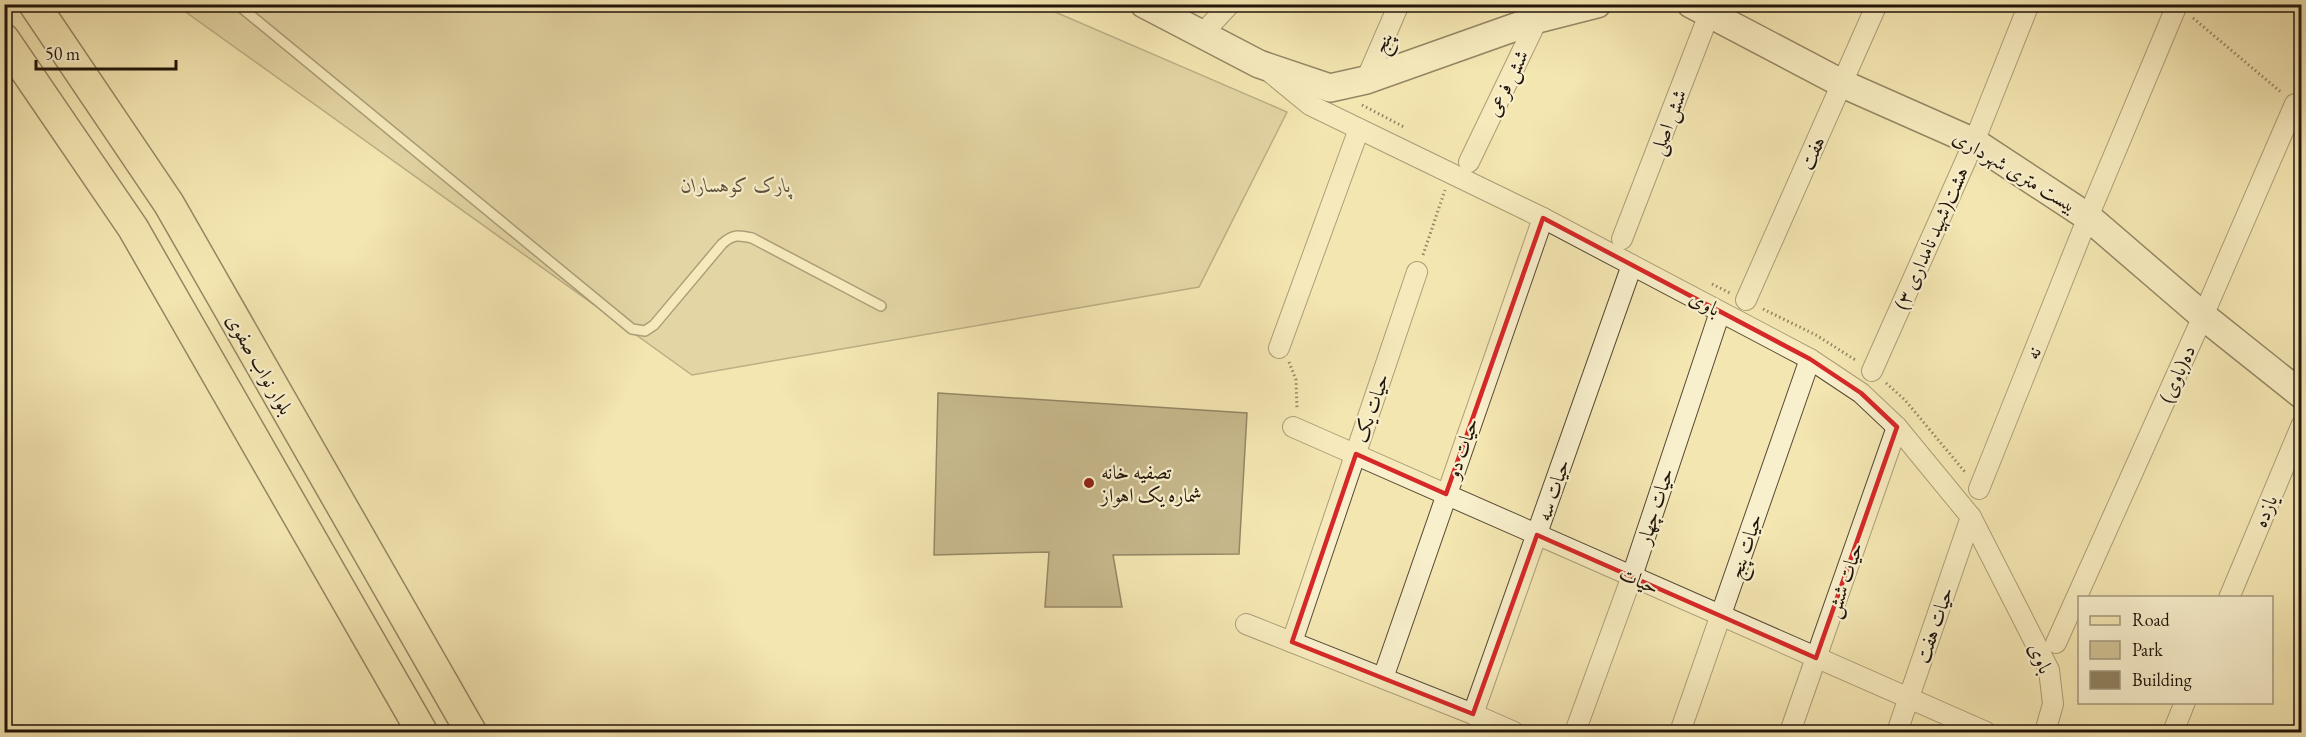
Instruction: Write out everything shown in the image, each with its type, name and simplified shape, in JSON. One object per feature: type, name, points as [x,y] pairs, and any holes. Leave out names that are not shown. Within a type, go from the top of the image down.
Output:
[{"type":"main road","points":[[4,30],[35,5]]},
{"type":"main road","name":"بلوار نواب صفوی","points":[[35,5],[169,204],[471,732]]},
{"type":"main road","points":[[4,39],[133,228],[422,732]]},
{"type":"street","points":[[1144,4],[1259,64],[1330,88],[1366,80],[1542,12],[1597,4]]},
{"type":"street","points":[[1203,33],[1230,4]]},
{"type":"street","name":"پنج","points":[[1366,80],[1399,4]]},
{"type":"street","name":"هفت","points":[[1746,300],[1877,4]]},
{"type":"street","name":"هشت(شهید نامداری ۳)","points":[[1872,371],[1974,142],[2029,4]]},
{"type":"street","name":"نه","points":[[1979,489],[2088,217],[2177,5]]},
{"type":"street","name":"بیست متری شهرداری","points":[[1704,8],[1843,84],[1974,142],[2088,217],[2203,316],[2301,395]]},
{"type":"street","name":"شش اصلی","points":[[1622,239],[1704,8]]},
{"type":"street","name":"شش فرعی","points":[[1469,162],[1542,12]]},
{"type":"street","name":"باوی","points":[[1259,64],[1310,105],[1543,218],[1810,359],[1861,393],[1897,427],[1971,518],[2049,670],[2053,704],[2045,732]]},
{"type":"street","name":"ده(باوی)","points":[[2056,643],[2203,316],[2295,104]]},
{"type":"street","points":[[1279,348],[1359,129]]},
{"type":"street","name":"حیات دو","points":[[1383,678],[1543,218]]},
{"type":"street","name":"حیات سه","points":[[1473,714],[1632,265]]},
{"type":"street","name":"حیات یک","points":[[1292,642],[1417,272]]},
{"type":"street","name":"حیات چهار","points":[[1575,732],[1632,576],[1720,312]]},
{"type":"street","name":"حیات پنج","points":[[1680,732],[1810,359]]},
{"type":"street","name":"یازده","points":[[2229,596],[2301,424]]},
{"type":"street","name":"حیات","points":[[1293,427],[1986,732]]},
{"type":"street","name":"حیات شش","points":[[1790,732],[1897,427]]},
{"type":"street","name":"حیات هفت","points":[[1897,732],[1971,518]]},
{"type":"street","points":[[1246,624],[1514,732]]},
{"type":"street","points":[[2173,732],[2184,704]]},
{"type":"lane","points":[[237,4],[632,329],[645,331],[654,326],[722,244],[730,236],[738,235],[752,238],[881,306]]},
{"type":"path","points":[[2177,5],[2295,104]]},
{"type":"path","points":[[1417,272],[1450,174]]},
{"type":"path","points":[[1279,348],[1292,368],[1298,392],[1293,427]]},
{"type":"highlighted area","points":[[1543,218],[1810,359],[1861,393],[1897,427],[1816,658],[1537,535],[1473,714],[1292,642],[1356,454],[1446,494]]},
{"type":"green space","name":"پارک کوهساران","points":[[176,5],[1039,5],[1287,112],[1199,287],[692,375]]},
{"type":"building","name":"تصفیه خانه شماره یک اهواز","points":[[938,393],[1247,413],[1239,554],[1113,555],[1122,607],[1045,607],[1049,552],[934,555]]},
{"type":"place","name":"تصفیه خانه شماره یک اهواز","points":[[1089,483]]}]
